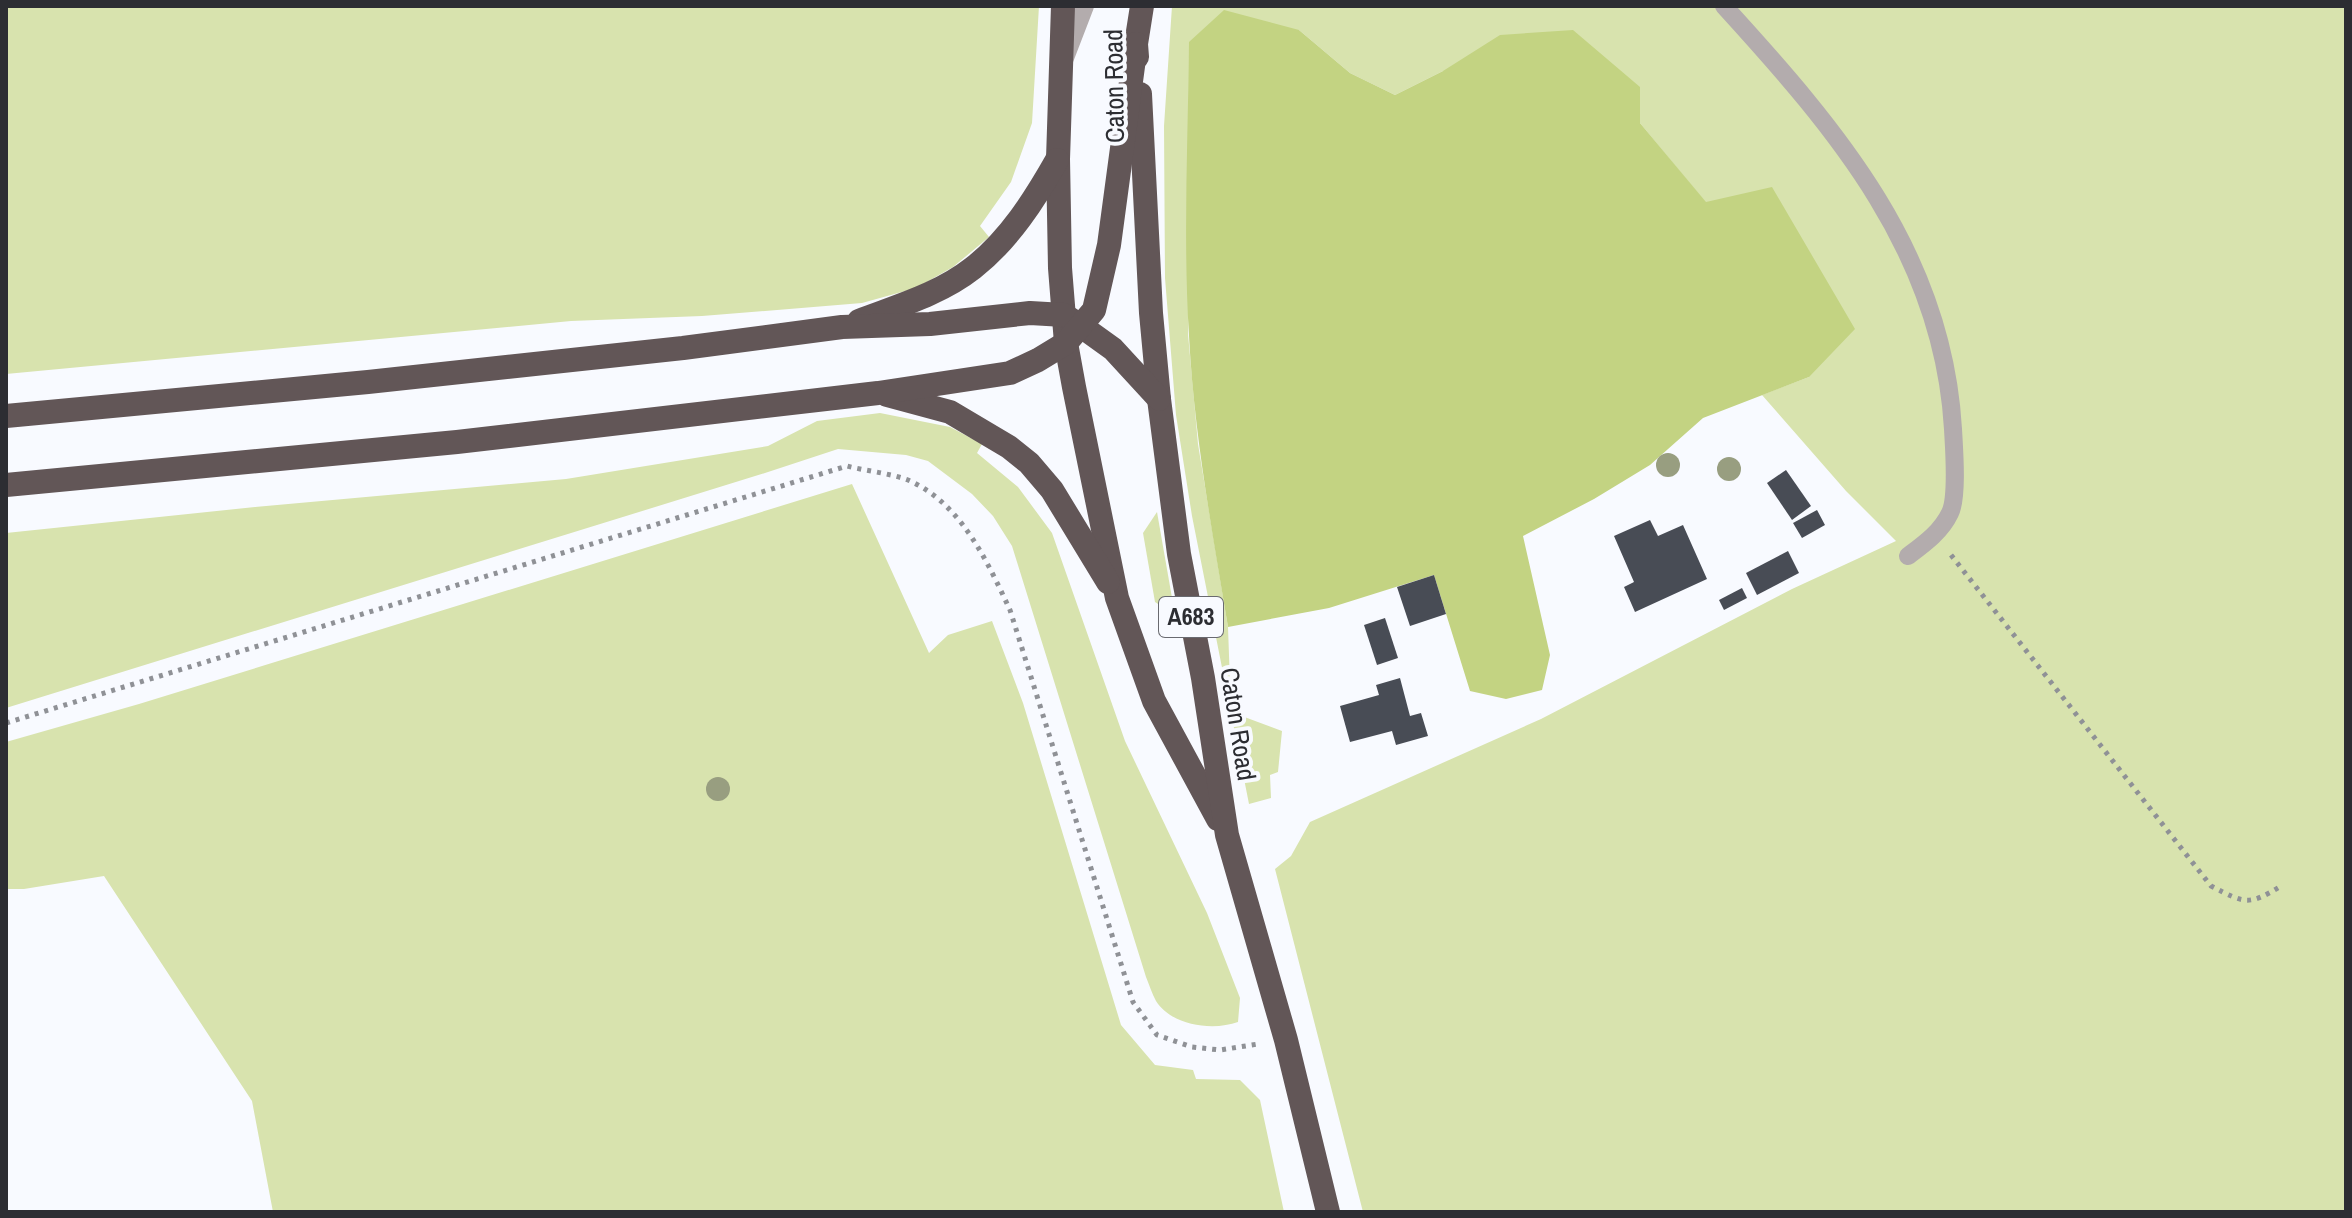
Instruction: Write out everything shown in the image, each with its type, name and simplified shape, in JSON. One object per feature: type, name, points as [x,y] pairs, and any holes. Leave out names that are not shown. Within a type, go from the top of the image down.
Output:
[{"type":"highway","name":"Caton Road","points":[[1063,6],[1058,159],[1060,268],[1117,598],[1154,701],[1227,835]]},
{"type":"highway","name":"Caton Road","points":[[1142,6],[1136,44],[1159,399],[1179,554],[1203,678],[1227,835]]},
{"type":"highway","points":[[6,485],[457,442],[878,393],[1010,373],[1038,360],[1070,328],[1094,310],[1101,286],[1136,44]]},
{"type":"highway","points":[[842,327],[927,295],[974,267],[1024,214],[1058,159]]},
{"type":"highway","points":[[6,416],[368,382],[842,327],[930,324],[1030,313],[1113,349],[1159,399]]},
{"type":"highway","points":[[878,393],[950,412],[1009,447],[1029,463],[1052,490],[1117,598]]},
{"type":"highway","name":"A683","points":[[1227,835],[1286,1040],[1326,1204]]},
{"type":"lane","points":[[1059,75],[1085,6]]},
{"type":"lane","points":[[1724,6],[1796,87],[1869,182],[1911,257],[1935,328],[1951,404],[1955,461],[1952,511],[1935,535],[1908,556]]},
{"type":"path","points":[[6,723],[847,466],[908,480],[947,506],[983,555],[1010,610],[1133,1002],[1157,1035],[1192,1047],[1220,1050],[1286,1040]]},
{"type":"path","points":[[1935,535],[2211,886],[2241,902],[2260,899],[2283,885]]},
{"type":"green space","points":[[6,6],[1039,6],[1032,123],[1011,182],[980,226],[989,237],[953,267],[916,288],[862,303],[702,316],[571,321],[6,374]]},
{"type":"green space","points":[[1172,6],[2346,6],[2346,1212],[1363,1212],[1275,869],[1291,856],[1310,822],[1541,719],[1792,589],[1896,541],[1846,491],[1762,395],[1809,377],[1706,203],[1640,123],[1443,71],[1395,95],[1350,73],[1299,30],[1189,43],[1188,334],[1198,444],[1228,627],[1231,712],[1282,731],[1278,772],[1270,775],[1271,798],[1249,804],[1192,516],[1176,415],[1165,278],[1164,126]]},
{"type":"green space","points":[[1224,10],[1299,30],[1350,73],[1395,95],[1443,71],[1500,35],[1573,30],[1640,87],[1640,123],[1706,202],[1772,187],[1855,329],[1809,377],[1703,418],[1650,465],[1523,536],[1550,655],[1542,690],[1506,699],[1470,691],[1434,575],[1329,608],[1228,627],[1195,409],[1186,263],[1189,42]]},
{"type":"green space","points":[[880,413],[950,427],[982,444],[977,453],[1018,487],[1052,533],[1125,741],[1207,913],[1240,998],[1238,1022],[1205,1026],[1182,1021],[1156,1001],[1012,546],[993,516],[972,494],[928,461],[906,455],[838,449],[6,708],[6,533],[566,479],[768,446],[817,421]]},
{"type":"green space","points":[[852,484],[929,653],[948,635],[992,621],[1023,703],[1121,1025],[1155,1065],[1193,1070],[1196,1079],[1240,1080],[1260,1100],[1284,1212],[273,1212],[252,1101],[104,876],[6,889],[6,742],[139,704]]},
{"type":"green space","points":[[1157,512],[1175,615],[1155,602],[1143,533]]},
{"type":"building","points":[[1786,470],[1811,506],[1792,520],[1767,483]]},
{"type":"building","points":[[1817,510],[1825,525],[1802,538],[1793,523]]},
{"type":"building","points":[[1650,520],[1658,536],[1683,525],[1707,579],[1635,612],[1624,587],[1634,582],[1614,536]]},
{"type":"building","points":[[1788,551],[1799,573],[1757,595],[1746,573]]},
{"type":"building","points":[[1434,575],[1446,614],[1410,626],[1397,587]]},
{"type":"building","points":[[1742,588],[1747,598],[1724,610],[1719,600]]},
{"type":"building","points":[[1385,618],[1398,658],[1377,665],[1364,625]]},
{"type":"building","points":[[1400,678],[1410,716],[1421,713],[1428,736],[1396,745],[1392,731],[1350,742],[1340,706],[1379,695],[1376,685]]}]
